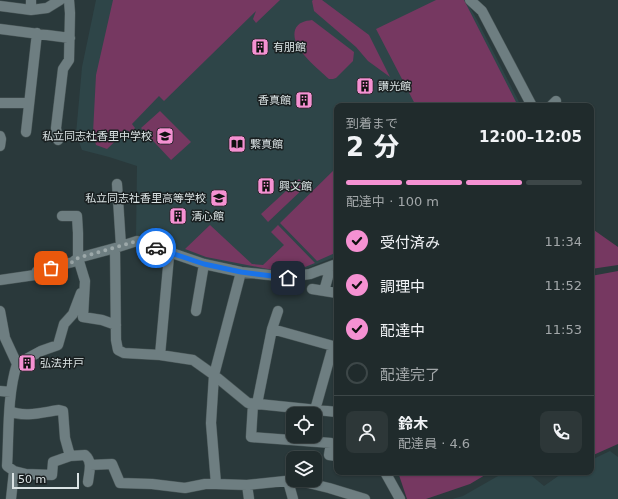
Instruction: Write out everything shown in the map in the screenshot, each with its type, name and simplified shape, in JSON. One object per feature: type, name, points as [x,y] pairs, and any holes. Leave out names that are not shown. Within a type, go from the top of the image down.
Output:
[{"type":"street","points":[[0,9],[31,5],[47,8],[60,0]]},
{"type":"street","points":[[58,140],[56,128],[63,69],[69,60],[70,13],[68,0]]},
{"type":"street","points":[[470,0],[482,10],[530,103]]},
{"type":"street","points":[[0,29],[70,38]]},
{"type":"street","points":[[26,132],[37,33]]},
{"type":"street","points":[[0,103],[29,102]]},
{"type":"street","points":[[0,136],[0,146]]},
{"type":"street","points":[[117,184],[118,247],[116,340],[118,350],[193,360],[248,403],[286,407]]},
{"type":"street","points":[[62,216],[77,216],[78,258],[85,281],[83,317],[102,320],[116,325]]},
{"type":"street","points":[[0,280],[36,275],[37,271],[73,262],[78,258],[137,241],[204,264],[241,272],[288,278],[310,274],[334,266]]},
{"type":"street","points":[[160,355],[169,256],[172,253]]},
{"type":"street","points":[[196,311],[204,264]]},
{"type":"street","points":[[324,291],[334,266]]},
{"type":"street","points":[[216,484],[211,423],[214,375],[241,272]]},
{"type":"street","points":[[17,364],[41,351],[58,345],[64,324],[73,314],[85,281]]},
{"type":"street","points":[[312,289],[334,293]]},
{"type":"street","points":[[0,311],[5,338],[17,364],[11,392],[7,467],[11,499]]},
{"type":"street","points":[[278,311],[272,329],[255,404],[251,436],[331,443],[329,455],[334,456]]},
{"type":"street","points":[[272,329],[333,346],[316,407]]},
{"type":"street","points":[[0,391],[11,392]]},
{"type":"street","points":[[10,411],[14,413],[31,414],[59,410],[63,411],[65,438],[70,456]]},
{"type":"street","points":[[322,411],[334,412]]},
{"type":"street","points":[[7,467],[26,474],[52,475],[53,462],[70,456],[85,455],[89,458],[90,465],[88,482]]},
{"type":"street","points":[[90,465],[112,464],[120,484],[152,484],[185,488],[205,484],[247,485],[286,481]]},
{"type":"street","points":[[387,475],[400,499]]},
{"type":"street","points":[[247,485],[250,499]]},
{"type":"street","points":[[322,486],[365,499]]},
{"type":"street","points":[[292,499],[293,487]]},
{"type":"street","points":[[329,488],[332,499]]},
{"type":"shaded area","points":[[96,0],[466,0],[519,103],[334,103],[334,257],[305,269],[287,274],[208,260],[156,242],[136,238],[137,166],[82,150],[76,134],[82,67]]},
{"type":"shaded area","points":[[113,0],[280,0],[256,23],[253,19],[256,11],[164,101],[159,96],[132,124],[135,128],[131,133],[127,130],[107,149],[96,145],[93,133],[96,75]]},
{"type":"shaded area","points":[[313,0],[322,0],[369,35],[390,77],[368,61],[356,47],[314,11]]},
{"type":"shaded area","points":[[436,0],[464,0],[516,103],[414,103],[376,29]]},
{"type":"shaded area","points":[[312,20],[354,52],[353,61],[336,78],[329,79],[306,57],[297,44],[295,37],[296,27],[302,22]]},
{"type":"shaded area","points":[[160,111],[191,142],[171,160],[141,128]]},
{"type":"shaded area","points":[[334,170],[334,253],[317,261],[280,223]]},
{"type":"shaded area","points":[[299,179],[306,186],[268,222],[261,214]]},
{"type":"shaded area","points":[[210,225],[252,264],[263,265],[284,245],[271,232],[278,225],[315,263],[287,271],[273,270],[206,257],[185,249]]},
{"type":"shaded area","points":[[594,230],[618,247],[618,265],[594,269]]},
{"type":"shaded area","points":[[618,271],[618,444],[594,455],[594,275]]},
{"type":"shaded area","points":[[610,451],[618,457],[618,499],[452,499],[463,496],[500,475],[531,475],[544,486],[560,475],[594,475],[594,459]]},
{"type":"shaded area","points":[[399,475],[485,475],[470,484],[426,499],[407,499]]},
{"type":"way so far","points":[[51,268],[73,262],[78,258],[137,241],[156,248]]},
{"type":"place","name":"有朋館","points":[[260,47]]},
{"type":"place","name":"讃光館","points":[[365,86]]},
{"type":"place","name":"香真館","points":[[304,100]]},
{"type":"place","name":"私立同志社香里中学校","points":[[165,136]]},
{"type":"place","name":"繋真館","points":[[237,144]]},
{"type":"place","name":"興文館","points":[[266,186]]},
{"type":"place","name":"私立同志社香里高等学校","points":[[219,198]]},
{"type":"place","name":"清心館","points":[[178,216]]},
{"type":"place","name":"弘法井戸","points":[[27,363]]},
{"type":"route","points":[[156,248],[204,264],[241,272],[288,278]]}]
